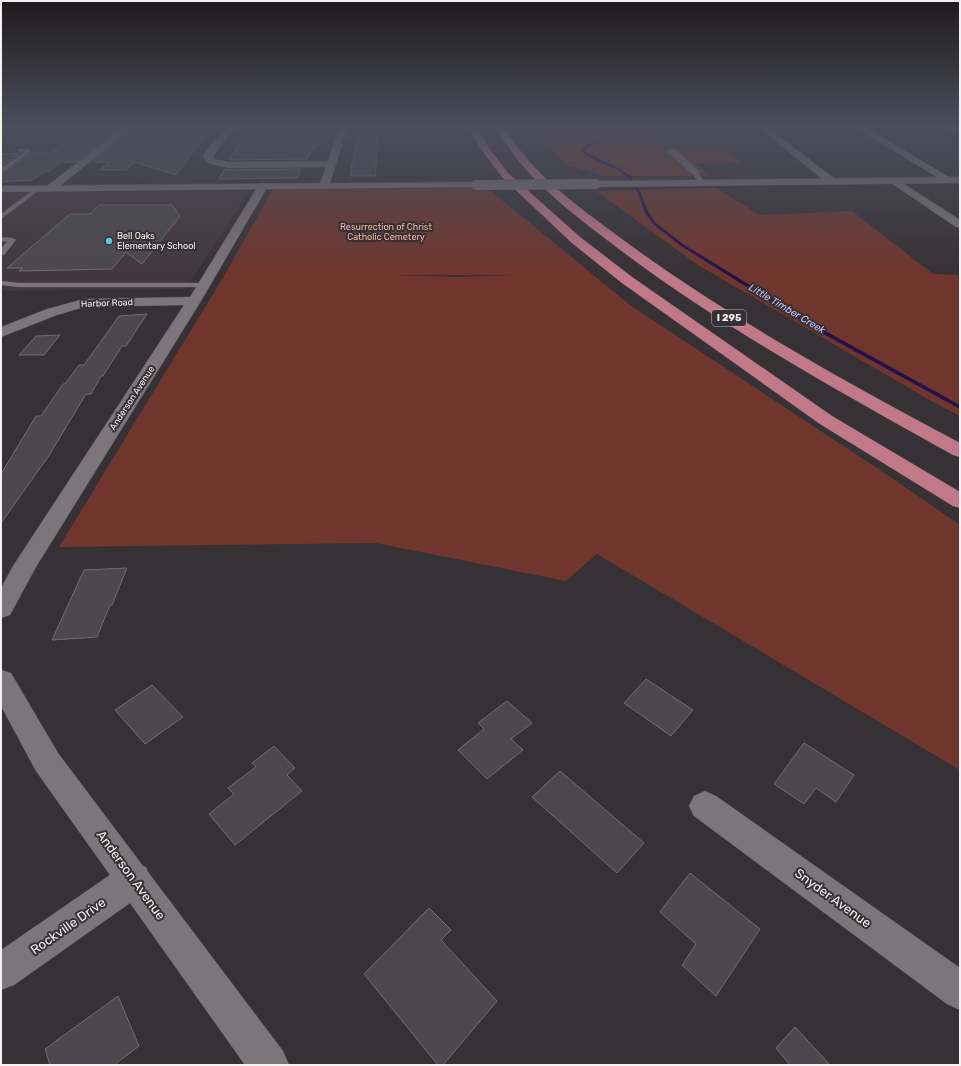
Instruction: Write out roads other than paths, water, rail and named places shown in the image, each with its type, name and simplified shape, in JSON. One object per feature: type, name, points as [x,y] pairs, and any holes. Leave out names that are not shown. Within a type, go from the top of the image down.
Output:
[{"type":"highway","name":"I 295","points":[[507,176],[576,240],[628,280],[710,338],[960,487]]},
{"type":"highway","name":"I 295","points":[[538,176],[578,211],[633,254],[711,307],[787,354],[960,451]]},
{"type":"highway","points":[[710,338],[826,420],[960,501]]},
{"type":"street","points":[[51,188],[67,176]]},
{"type":"street","points":[[324,186],[327,176]]},
{"type":"street","points":[[824,176],[831,181]]},
{"type":"street","points":[[942,176],[949,180]]},
{"type":"street","points":[[1,189],[960,180]]},
{"type":"street","points":[[895,181],[960,225]]},
{"type":"street","name":"Anderson Avenue","points":[[1,609],[25,566],[194,301],[263,186]]},
{"type":"street","name":"Harbor Road","points":[[1,332],[44,313],[69,305],[84,303],[194,301]]},
{"type":"street","name":"Anderson Avenue","points":[[1,681],[47,762],[269,1065]]},
{"type":"street","name":"Snyder Avenue","points":[[705,806],[960,991]]},
{"type":"street","name":"Rockville Drive","points":[[1,972],[134,879]]},
{"type":"lane","points":[[697,176],[701,182]]},
{"type":"lane","points":[[1,217],[39,188]]},
{"type":"lane","points":[[1,239],[12,240],[1,253]]},
{"type":"lane","points":[[1,283],[18,285],[204,285]]},
{"type":"waterway","name":"Little Timber Creek","points":[[629,176],[632,179]]},
{"type":"waterway","name":"Little Timber Creek","points":[[636,187],[647,213],[655,224],[682,245],[818,329],[960,407]]},
{"type":"place","name":"Bell Oaks Elementary School","points":[[109,241]]},
{"type":"park label","name":"Resurrection of Christ Catholic Cemetery","points":[[386,232]]}]
